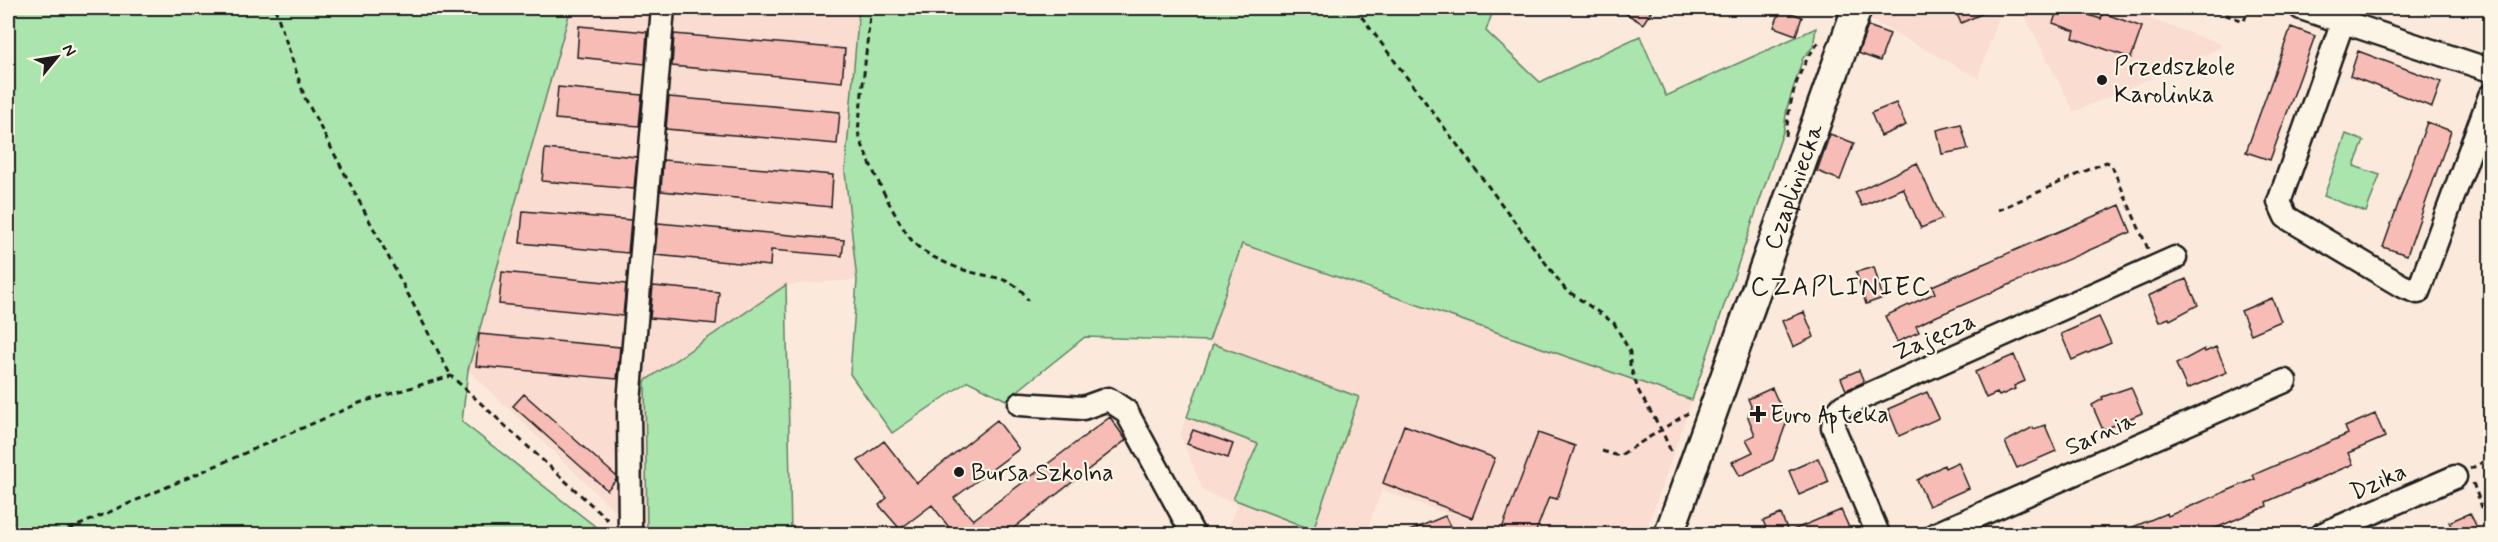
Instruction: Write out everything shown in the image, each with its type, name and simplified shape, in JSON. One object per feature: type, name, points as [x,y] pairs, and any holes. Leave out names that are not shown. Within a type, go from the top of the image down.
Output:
[{"type":"main road","name":"Czapliniecka","points":[[1669,534],[1857,8]]},
{"type":"street","points":[[623,531],[629,402],[663,8]]},
{"type":"street","points":[[2301,8],[2490,70]]},
{"type":"street","points":[[2343,21],[2279,202],[2286,217],[2402,286],[2418,292],[2490,96]]},
{"type":"street","name":"Zajęcza","points":[[1878,534],[1833,427],[1834,415],[1843,405],[2166,263]]},
{"type":"street","name":"Sarnia","points":[[1936,534],[2285,381]]},
{"type":"street","points":[[1020,404],[1083,408],[1097,401],[1108,399],[1126,411],[1192,534]]},
{"type":"street","name":"Dzika","points":[[2323,534],[2464,478]]},
{"type":"path","points":[[275,8],[305,98],[451,376],[623,531]]},
{"type":"path","points":[[873,8],[870,15],[858,132],[863,151],[915,244],[962,270],[1012,281],[1028,300]]},
{"type":"path","points":[[1355,8],[1565,290],[1614,323],[1630,352],[1630,366],[1639,392],[1673,456]]},
{"type":"path","points":[[2205,8],[2244,21],[2249,8]]},
{"type":"path","points":[[1998,210],[2106,162],[2111,164],[2166,263]]},
{"type":"path","points":[[59,534],[362,402],[451,376]]},
{"type":"path","points":[[1602,451],[1619,456],[1688,413]]},
{"type":"path","points":[[2464,478],[2490,529]]},
{"type":"shaded area","points":[[571,8],[859,8],[845,172],[857,280],[786,285],[645,381],[647,534],[639,534],[468,370]]},
{"type":"shaded area","points":[[1871,8],[2002,8],[1978,78],[1867,18]]},
{"type":"shaded area","name":"Przedszkole Karolinka","points":[[2033,8],[2119,8],[2221,44],[2220,48],[2074,112],[2023,12]]},
{"type":"shaded area","points":[[1242,244],[1692,400],[1645,534],[1456,534],[1445,513],[1382,490],[1365,534],[1242,534],[1227,529],[1237,504],[1204,492],[1180,435],[1213,345],[1209,341]]},
{"type":"green space","points":[[8,8],[571,8],[468,370],[462,422],[605,534],[8,534]]},
{"type":"green space","points":[[859,8],[1494,8],[1486,31],[1540,82],[1640,36],[1666,96],[1816,28],[1813,47],[1803,58],[1787,108],[1784,129],[1692,400],[1242,244],[1209,341],[1085,337],[1006,400],[968,381],[892,433],[850,374],[857,280],[845,172]]},
{"type":"green space","points":[[2346,134],[2364,141],[2354,166],[2380,175],[2366,212],[2324,196]]},
{"type":"green space","points":[[786,285],[791,534],[647,534],[645,381]]},
{"type":"green space","points":[[1213,344],[1359,397],[1313,530],[1233,499],[1258,444],[1187,417]]},
{"type":"building","points":[[1617,8],[1653,8],[1643,24]]},
{"type":"building","points":[[1954,8],[1995,8],[1961,23]]},
{"type":"building","points":[[2058,8],[2067,8],[2101,19],[2103,13],[2142,27],[2131,58],[2073,38],[2075,31],[2053,23]]},
{"type":"building","points":[[1781,9],[1802,17],[1796,35],[1774,27]]},
{"type":"building","points":[[579,26],[647,32],[645,64],[577,57]]},
{"type":"building","points":[[1868,26],[1890,34],[1880,61],[1858,53]]},
{"type":"building","points":[[2291,27],[2315,36],[2270,160],[2246,152]]},
{"type":"building","points":[[674,34],[845,49],[842,82],[672,66]]},
{"type":"building","points":[[2358,51],[2441,82],[2432,107],[2350,76]]},
{"type":"building","points":[[558,87],[642,95],[639,126],[555,119]]},
{"type":"building","points":[[669,97],[840,112],[837,144],[666,129]]},
{"type":"building","points":[[1896,103],[1906,125],[1881,136],[1871,113]]},
{"type":"building","points":[[2427,122],[2451,131],[2407,255],[2383,247]]},
{"type":"building","points":[[1961,124],[1968,149],[1942,154],[1937,130]]},
{"type":"building","points":[[1830,134],[1854,143],[1840,180],[1817,171]]},
{"type":"building","points":[[545,149],[637,157],[634,189],[542,181]]},
{"type":"building","points":[[663,160],[833,175],[831,207],[661,191]]},
{"type":"building","points":[[1917,163],[1942,219],[1921,228],[1903,188],[1862,206],[1855,192]]},
{"type":"building","points":[[2120,205],[2131,232],[1928,320],[1916,326],[1919,332],[1897,342],[1885,316],[1935,293],[1932,286]]},
{"type":"building","points":[[523,211],[631,220],[628,253],[520,243]]},
{"type":"building","points":[[658,223],[844,240],[842,256],[771,250],[770,266],[655,255]]},
{"type":"building","points":[[1874,267],[1883,298],[1866,304],[1856,272]]},
{"type":"building","points":[[502,272],[626,284],[623,316],[499,304]]},
{"type":"building","points":[[2186,279],[2198,305],[2170,320],[2169,318],[2159,322],[2148,296]]},
{"type":"building","points":[[653,286],[719,292],[716,324],[650,318]]},
{"type":"building","points":[[2272,298],[2281,321],[2251,334],[2241,311]]},
{"type":"building","points":[[1804,312],[1814,337],[1793,347],[1782,321]]},
{"type":"building","points":[[2099,317],[2111,343],[2072,360],[2061,334]]},
{"type":"building","points":[[479,334],[620,347],[617,379],[476,366]]},
{"type":"building","points":[[2216,347],[2227,372],[2187,389],[2176,364],[2204,349],[2205,352]]},
{"type":"building","points":[[2014,355],[2025,381],[2014,386],[2015,389],[1999,396],[1997,393],[1986,398],[1975,372]]},
{"type":"building","points":[[1859,370],[1864,382],[1846,390],[1841,378]]},
{"type":"building","points":[[2131,387],[2142,413],[2103,430],[2092,405],[2103,399],[2102,397]]},
{"type":"building","points":[[1772,388],[1787,421],[1773,460],[1740,476],[1732,462],[1753,452],[1746,439],[1755,435],[1748,417],[1751,406],[1748,399]]},
{"type":"building","points":[[1927,392],[1939,418],[1899,436],[1888,409]]},
{"type":"building","points":[[524,394],[616,476],[616,480],[607,490],[513,406]]},
{"type":"building","points":[[2375,414],[2385,437],[2348,453],[2353,464],[2266,502],[2267,506],[2202,534],[2116,534],[2167,513],[2168,516],[2255,479],[2253,475],[2348,434],[2345,427]]},
{"type":"building","name":"Bursa Szkolna","points":[[1110,417],[1126,440],[1006,534],[954,534],[932,505],[900,529],[879,505],[887,498],[858,461],[884,441],[917,483],[997,420],[1019,449],[954,498],[973,520]]},
{"type":"building","points":[[1404,425],[1495,458],[1472,518],[1383,483]]},
{"type":"building","points":[[2045,425],[2056,451],[2017,468],[2005,442],[2033,427],[2034,429]]},
{"type":"building","points":[[1193,430],[1233,444],[1228,458],[1187,444]]},
{"type":"building","points":[[1538,433],[1575,446],[1557,499],[1549,497],[1535,534],[1500,534]]},
{"type":"building","points":[[1818,458],[1829,482],[1799,495],[1789,471]]},
{"type":"building","points":[[1958,462],[1969,488],[1929,506],[1917,480],[1944,465],[1945,468]]},
{"type":"building","points":[[1841,510],[1852,534],[1769,534],[1763,521],[1781,514],[1788,532]]},
{"type":"building","points":[[2470,513],[2480,534],[2455,534],[2449,522]]},
{"type":"building","points":[[1445,516],[1454,534],[1402,534]]},
{"type":"place","name":"Przedszkole Karolinka","points":[[2102,80]]},
{"type":"place","name":"Euro Apteka","points":[[1758,414]]},
{"type":"place","name":"Bursa Szkolna","points":[[959,472]]},
{"type":"district","name":"CZAPLINIEC","points":[[1841,286]]}]
